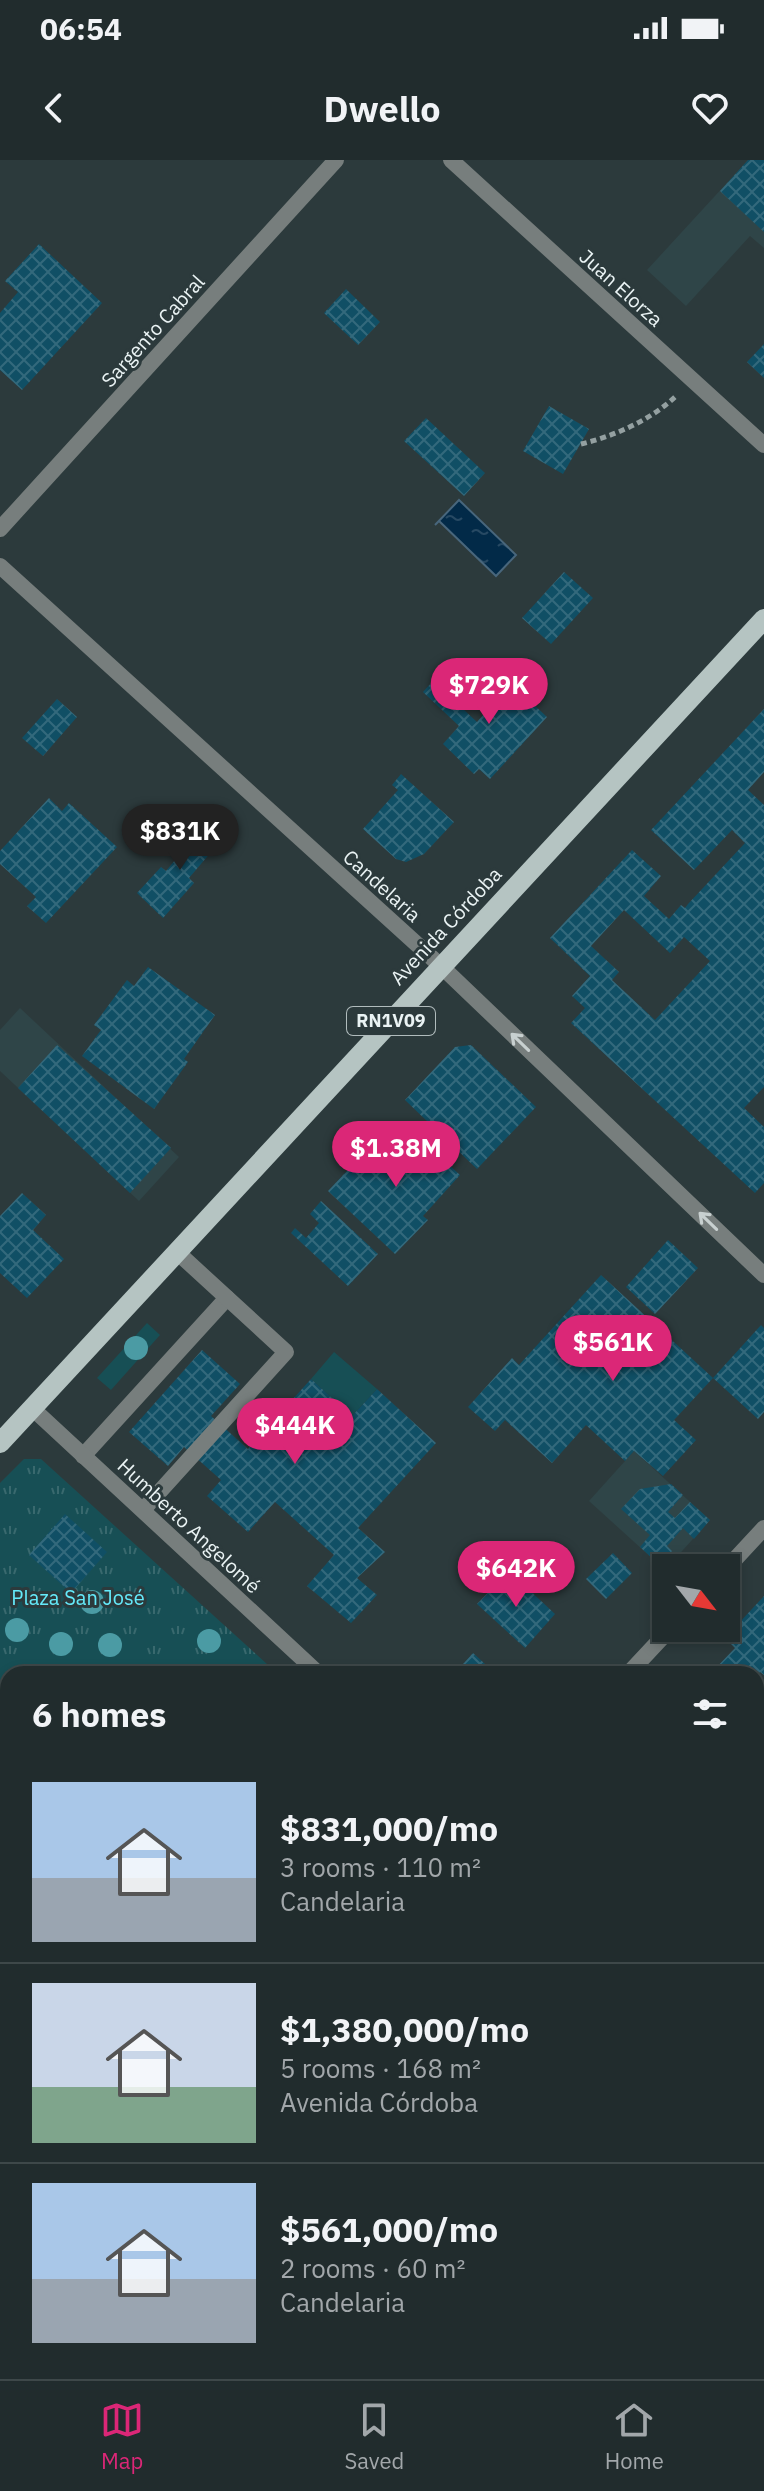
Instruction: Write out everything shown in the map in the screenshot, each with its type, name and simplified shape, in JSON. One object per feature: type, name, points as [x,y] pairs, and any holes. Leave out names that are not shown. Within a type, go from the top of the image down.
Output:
[{"type":"main road","name":"Avenida Córdoba","points":[[0,1443],[764,619]]},
{"type":"street","name":"Sargento Cabral","points":[[0,529],[336,160]]},
{"type":"street","name":"Juan Elorza","points":[[451,160],[764,445]]},
{"type":"street","name":"Candelaria","points":[[0,566],[442,967],[764,1275]]},
{"type":"street","points":[[143,1510],[286,1352],[177,1252]]},
{"type":"street","points":[[83,1456],[227,1298]]},
{"type":"street","name":"Humberto Angelomé","points":[[32,1408],[310,1666]]},
{"type":"street","points":[[740,1554],[764,1528]]},
{"type":"street","points":[[635,1666],[658,1642]]},
{"type":"path","points":[[581,444],[606,438],[661,410],[693,380]]},
{"type":"shaded area","points":[[748,160],[764,160],[764,248],[750,236],[686,306],[647,270]]},
{"type":"shaded area","points":[[20,1008],[179,1157],[139,1201],[0,1071],[0,1030]]},
{"type":"shaded area","points":[[634,1451],[710,1520],[679,1554],[652,1554],[652,1558],[589,1501]]},
{"type":"green space","points":[[147,1323],[160,1335],[111,1390],[97,1378]]},
{"type":"green space","points":[[334,1352],[377,1389],[352,1416],[311,1379]]},
{"type":"green space","name":"Plaza San José","points":[[24,1459],[41,1459],[269,1666],[0,1666],[0,1483]]},
{"type":"water","points":[[459,500],[516,555],[496,576],[439,521],[435,525]]},
{"type":"building","points":[[748,160],[764,160],[764,232],[720,191]]},
{"type":"building","points":[[39,244],[102,303],[22,390],[0,370],[0,313],[18,292],[5,281]]},
{"type":"building","points":[[346,289],[380,322],[358,345],[324,313]]},
{"type":"building","points":[[764,344],[764,378],[747,362]]},
{"type":"building","points":[[549,406],[589,429],[563,474],[523,451]]},
{"type":"building","points":[[426,418],[485,473],[464,496],[404,441]]},
{"type":"building","points":[[564,572],[593,598],[551,644],[522,618]]},
{"type":"building","points":[[502,675],[547,717],[490,779],[479,769],[474,774],[443,744],[459,726],[423,692],[433,681],[477,722],[489,708],[479,699]]},
{"type":"building","points":[[57,699],[77,717],[43,756],[22,738]]},
{"type":"building","points":[[764,709],[764,772],[748,790],[764,805],[764,1087],[744,1108],[764,1127],[764,1183],[755,1193],[571,1023],[585,1008],[572,996],[590,976],[550,938],[632,850],[661,876],[644,896],[669,919],[681,905],[685,908],[745,843],[732,830],[694,870],[651,830]],"holes":[[[624,910],[670,953],[684,937],[710,961],[655,1020],[612,980],[619,972],[591,946]]]},
{"type":"building","points":[[401,774],[454,822],[424,854],[406,862],[396,859],[363,829],[398,790],[392,785]]},
{"type":"building","points":[[49,798],[62,811],[69,803],[117,847],[46,923],[27,906],[36,897],[0,864],[0,851]]},
{"type":"building","points":[[207,821],[224,837],[189,878],[194,883],[163,918],[137,893],[161,867],[166,871]]},
{"type":"building","points":[[148,967],[215,1015],[184,1059],[188,1062],[154,1109],[82,1056],[101,1030],[94,1025],[127,980],[134,986]]},
{"type":"building","points":[[57,1045],[171,1148],[130,1193],[18,1088]]},
{"type":"building","points":[[471,1045],[536,1107],[477,1169],[405,1100],[455,1047]]},
{"type":"building","points":[[408,1127],[460,1175],[423,1216],[428,1220],[395,1254],[328,1191],[360,1157],[370,1167]]},
{"type":"building","points":[[22,1193],[46,1215],[33,1230],[64,1259],[27,1298],[0,1273],[0,1216]]},
{"type":"building","points":[[321,1201],[378,1254],[348,1286],[291,1233],[295,1228],[306,1238],[319,1223],[310,1214]]},
{"type":"building","points":[[668,1240],[698,1268],[655,1314],[626,1287]]},
{"type":"building","points":[[601,1275],[713,1378],[674,1420],[696,1440],[663,1476],[634,1451],[625,1461],[586,1425],[552,1463],[505,1420],[495,1431],[468,1407],[512,1358],[519,1365]]},
{"type":"building","points":[[761,1325],[764,1328],[764,1412],[758,1419],[713,1378]]},
{"type":"building","points":[[202,1350],[240,1384],[211,1416],[248,1449],[311,1379],[352,1416],[377,1389],[436,1443],[358,1528],[385,1552],[357,1578],[377,1595],[351,1623],[307,1586],[334,1555],[275,1502],[248,1532],[207,1496],[221,1480],[184,1447],[168,1466],[129,1432]]},
{"type":"building","points":[[671,1484],[683,1495],[668,1512],[675,1518],[690,1502],[710,1520],[694,1539],[683,1528],[667,1546],[672,1551],[669,1554],[652,1554],[652,1558],[640,1547],[650,1535],[621,1509],[640,1489]]},
{"type":"building","points":[[65,1514],[107,1552],[71,1593],[29,1555]]},
{"type":"building","points":[[613,1553],[632,1573],[606,1599],[586,1579]]},
{"type":"building","points":[[509,1571],[555,1614],[525,1648],[477,1604]]},
{"type":"building","points":[[764,1596],[764,1666],[718,1666],[735,1648],[729,1642],[740,1642],[740,1622]]},
{"type":"building","points":[[473,1653],[487,1666],[461,1666]]}]
